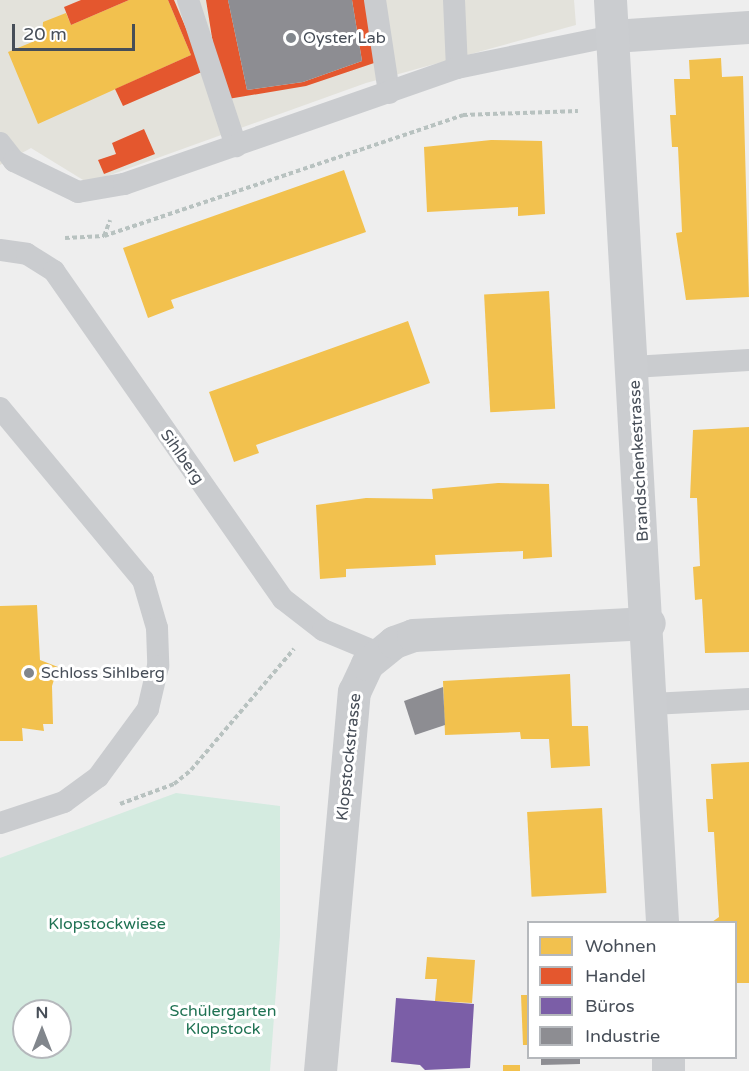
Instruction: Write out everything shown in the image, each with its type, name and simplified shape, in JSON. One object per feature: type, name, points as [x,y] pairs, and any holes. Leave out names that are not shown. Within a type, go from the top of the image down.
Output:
[{"type":"street","name":"Brandschenkestrasse","points":[[610,0],[649,622],[662,921]]},
{"type":"street","points":[[613,36],[749,27]]},
{"type":"street","points":[[378,653],[413,635],[649,622]]},
{"type":"street","name":"Klopstockstrasse","points":[[320,1071],[354,692],[378,653]]},
{"type":"lane","points":[[188,0],[236,146]]},
{"type":"lane","points":[[375,0],[389,93]]},
{"type":"lane","points":[[454,0],[457,69]]},
{"type":"lane","points":[[0,143],[14,161],[78,192],[124,184],[457,69],[613,36]]},
{"type":"lane","name":"Sihlberg","points":[[0,250],[27,254],[54,271],[283,599],[323,630],[378,653]]},
{"type":"lane","points":[[633,367],[749,360]]},
{"type":"lane","points":[[0,408],[143,580],[157,628],[158,666],[147,709],[98,777],[64,802],[0,823]]},
{"type":"lane","points":[[652,704],[749,699]]},
{"type":"path","points":[[104,236],[463,115],[581,110]]},
{"type":"path","points":[[64,802],[82,818],[174,784],[297,646]]},
{"type":"shaded area","points":[[0,0],[574,0],[576,25],[366,83],[88,183],[31,148],[0,165]]},
{"type":"green space","name":"Klopstockwiese","points":[[176,793],[280,806],[280,936],[270,1071],[0,1071],[0,858]]},
{"type":"building: Wohnen","points":[[129,0],[168,0],[191,55],[38,124],[8,52],[42,38],[43,22],[66,13],[71,25]]},
{"type":"building: Wohnen","points":[[721,58],[722,77],[743,76],[749,297],[686,300],[676,233],[682,232],[678,147],[672,147],[670,115],[676,115],[674,79],[690,79],[689,60]]},
{"type":"building: Wohnen","points":[[491,140],[542,141],[545,214],[518,216],[518,207],[427,212],[424,147]]},
{"type":"building: Wohnen","points":[[344,170],[366,232],[171,300],[174,308],[148,318],[123,248]]},
{"type":"building: Wohnen","points":[[549,291],[555,409],[490,412],[484,294]]},
{"type":"building: Wohnen","points":[[408,321],[430,383],[256,445],[259,453],[234,462],[209,392]]},
{"type":"building: Wohnen","points":[[749,427],[749,652],[705,653],[702,599],[695,600],[693,567],[700,566],[697,498],[690,498],[693,430]]},
{"type":"building: Wohnen","points":[[498,483],[549,484],[552,557],[523,559],[523,551],[435,555],[436,565],[346,569],[346,577],[320,579],[316,505],[366,498],[433,499],[432,489]]},
{"type":"building: Wohnen","name":"Schloss Sihlberg","points":[[37,605],[40,660],[58,667],[52,686],[53,724],[43,724],[44,731],[22,728],[23,741],[0,741],[0,606]]},
{"type":"building: Wohnen","points":[[570,674],[572,726],[588,726],[590,766],[551,768],[549,739],[521,739],[520,732],[445,735],[443,681]]},
{"type":"building: Wohnen","points":[[749,762],[749,983],[737,983],[737,921],[713,921],[719,917],[714,832],[708,832],[706,799],[713,799],[711,764]]},
{"type":"building: Wohnen","points":[[602,808],[606,893],[532,897],[527,812]]},
{"type":"building: Wohnen","points":[[427,957],[475,960],[472,1003],[435,1001],[437,979],[425,979]]},
{"type":"building: Wohnen","points":[[521,995],[527,995],[527,1045],[523,1045]]},
{"type":"building: Wohnen","points":[[503,1065],[520,1065],[520,1071],[503,1071]]},
{"type":"building: Handel","points":[[81,0],[129,0],[71,25],[64,7]]},
{"type":"building: Handel","points":[[168,0],[174,0],[204,71],[123,106],[115,89],[191,55]]},
{"type":"building: Handel","points":[[206,0],[228,0],[247,90],[303,82],[362,61],[352,0],[374,0],[383,60],[306,86],[222,100]]},
{"type":"building: Handel","points":[[144,129],[155,154],[104,174],[98,160],[116,154],[112,143]]},
{"type":"building: Büros","points":[[396,998],[474,1004],[470,1068],[425,1070],[420,1065],[391,1062]]},
{"type":"building: Industrie","points":[[228,0],[352,0],[362,61],[303,82],[247,90]]},
{"type":"building: Industrie","points":[[443,687],[445,725],[415,735],[404,701]]},
{"type":"building: Industrie","points":[[541,1059],[580,1059],[580,1064],[541,1065]]},
{"type":"place","name":"Oyster Lab","points":[[291,38]]},
{"type":"place","name":"Schloss Sihlberg","points":[[29,673]]},
{"type":"park label","name":"Schülergarten Klopstock","points":[[223,1020]]}]
